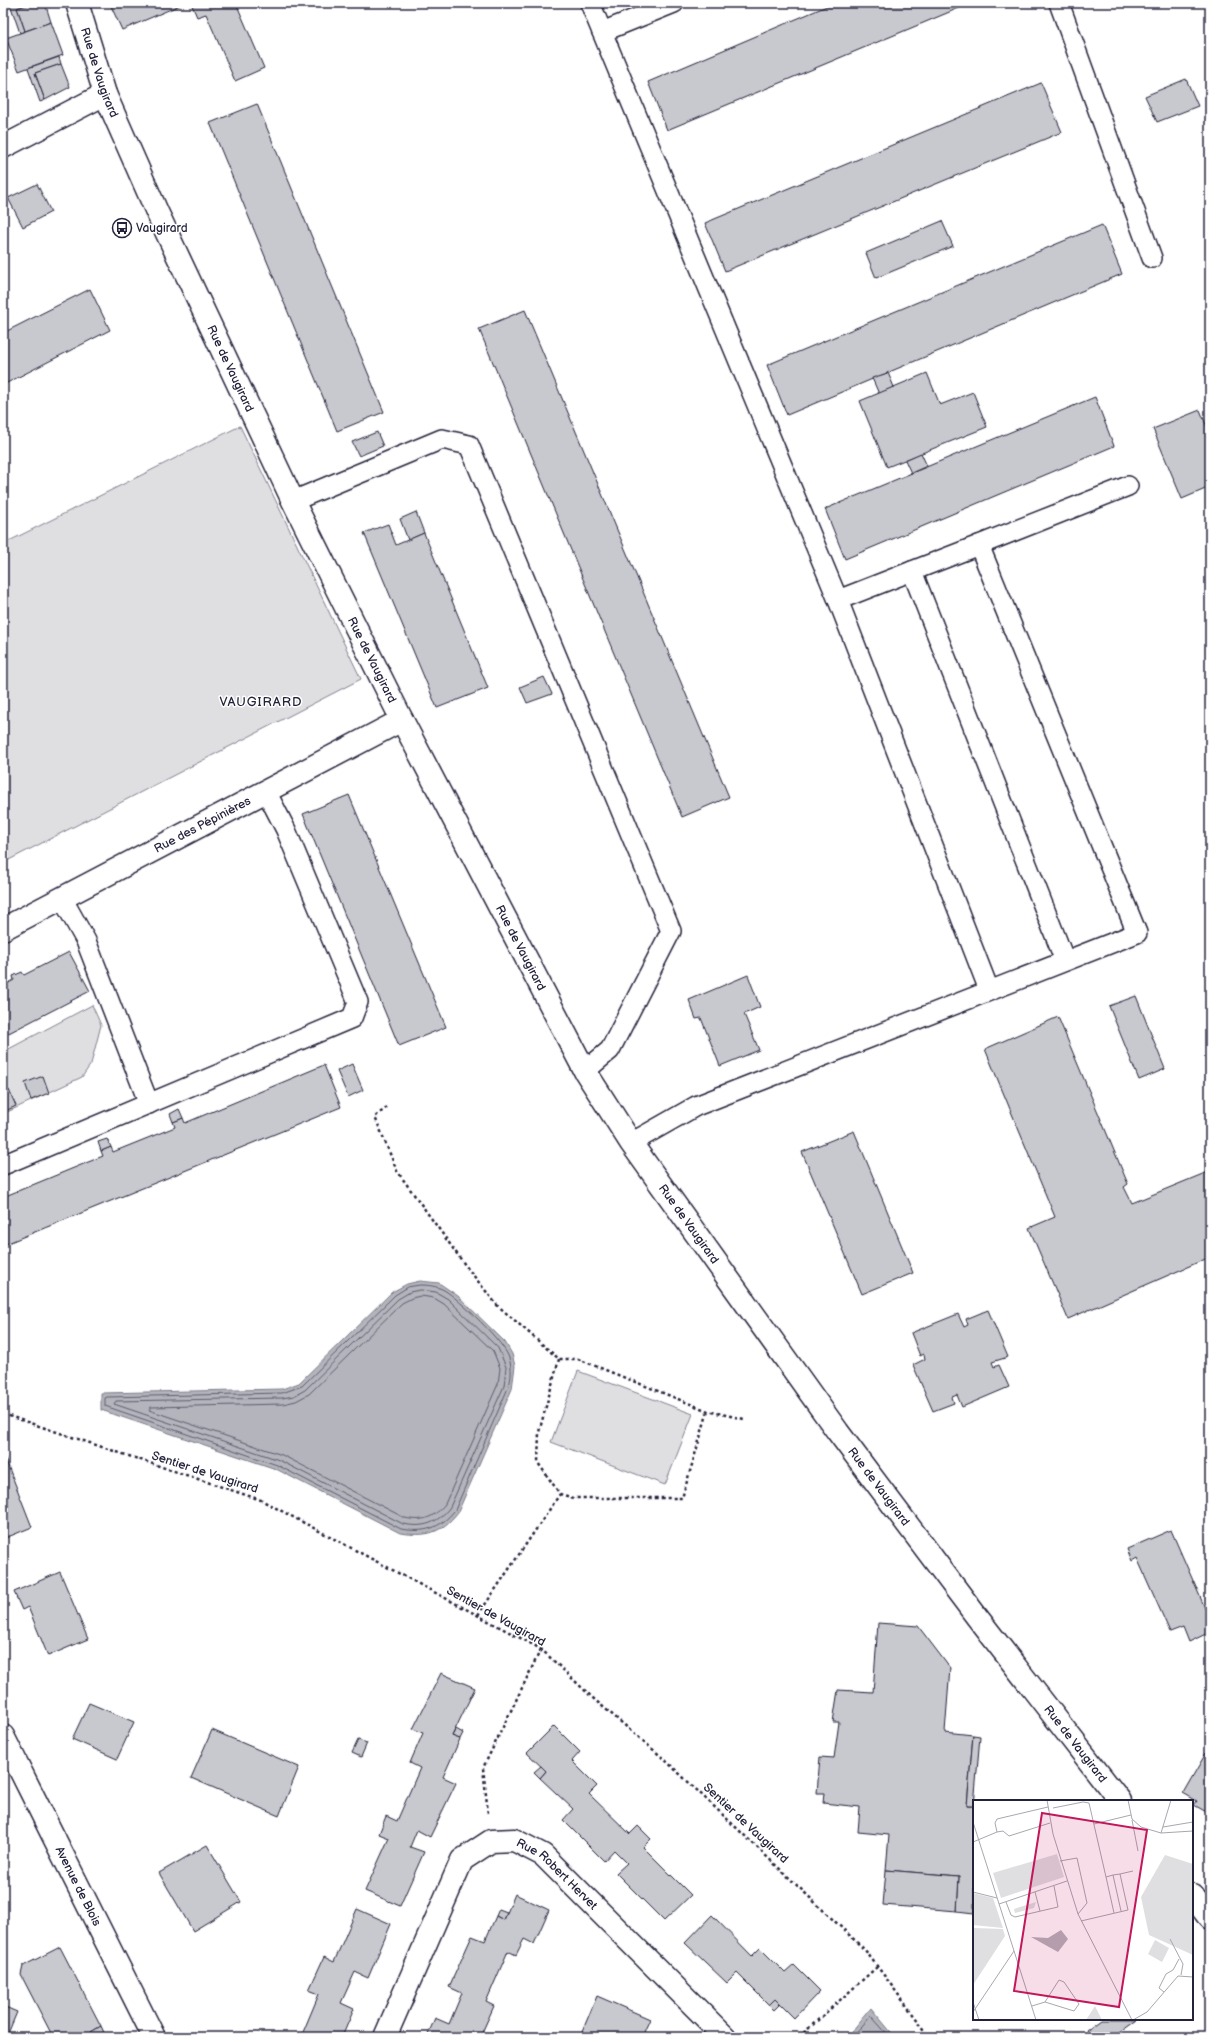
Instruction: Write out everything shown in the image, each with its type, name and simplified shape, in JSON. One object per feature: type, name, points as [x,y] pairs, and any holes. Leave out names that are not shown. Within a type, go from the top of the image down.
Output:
[{"type":"street","name":"Rue de Vaugirard","points":[[77,3],[105,94],[157,212],[293,501],[402,720],[585,1071],[631,1143],[838,1432],[977,1617],[1119,1800]]},
{"type":"street","points":[[3,147],[105,94]]},
{"type":"street","name":"Rue des Pépinières","points":[[3,929],[402,720]]},
{"type":"street","name":"Avenue de Blois","points":[[3,1736],[154,2037]]},
{"type":"street","name":"Rue Robert Hervet","points":[[490,1841],[514,1840],[543,1855],[725,2037]]},
{"type":"street","points":[[385,2037],[462,1860],[490,1841]]},
{"type":"street","points":[[1193,1896],[1210,1918]]},
{"type":"lane","points":[[590,3],[838,600],[989,990]]},
{"type":"lane","points":[[602,32],[674,3]]},
{"type":"lane","points":[[1059,3],[1152,258]]},
{"type":"lane","points":[[293,501],[442,439],[469,445],[672,930],[610,1050],[585,1071]]},
{"type":"lane","points":[[838,600],[1128,486]]},
{"type":"lane","points":[[631,1143],[696,1106],[1137,933],[979,545]]},
{"type":"lane","points":[[912,571],[1065,961]]},
{"type":"lane","points":[[3,1165],[352,1018],[358,1002],[286,830],[266,791]]},
{"type":"lane","points":[[62,898],[86,941],[150,1104]]},
{"type":"path","points":[[388,1107],[375,1117],[397,1171],[465,1265],[497,1305],[559,1358],[578,1359],[708,1411],[744,1419]]},
{"type":"path","points":[[559,1358],[539,1432],[538,1463],[560,1494],[574,1498],[682,1498],[708,1411]]},
{"type":"path","name":"Sentier de Vaugirard","points":[[3,1414],[261,1500],[541,1649],[595,1700],[674,1768],[865,1950],[930,2037]]},
{"type":"path","points":[[478,1615],[560,1494]]},
{"type":"path","points":[[490,1841],[483,1768],[541,1649]]},
{"type":"path","points":[[800,2037],[878,1966]]},
{"type":"shaded area","points":[[240,426],[361,679],[3,863],[3,544]]},
{"type":"shaded area","points":[[92,1005],[101,1025],[91,1064],[82,1077],[3,1114],[3,1052]]},
{"type":"shaded area","points":[[578,1371],[693,1414],[665,1485],[551,1442]]},
{"type":"water","points":[[420,1281],[439,1283],[458,1296],[505,1342],[512,1354],[515,1366],[512,1389],[458,1512],[445,1525],[432,1532],[425,1534],[400,1533],[276,1469],[101,1410],[101,1393],[282,1389],[299,1383],[392,1292],[407,1284]]},
{"type":"water","points":[[871,2008],[895,2037],[847,2037]]},
{"type":"building","points":[[31,3],[45,3],[51,22],[25,31],[17,8]]},
{"type":"building","points":[[31,3],[17,8],[25,31],[20,33],[10,4]]},
{"type":"building","points":[[185,3],[122,30],[110,4]]},
{"type":"building","points":[[191,3],[236,3],[264,68],[235,81],[206,14],[197,17]]},
{"type":"building","points":[[834,3],[971,3],[667,130],[648,82]]},
{"type":"building","points":[[51,22],[63,55],[19,71],[6,38]]},
{"type":"building","points":[[59,57],[61,64],[35,73],[45,100],[40,102],[28,68]]},
{"type":"building","points":[[61,64],[70,87],[45,100],[35,73]]},
{"type":"building","points":[[1186,79],[1198,106],[1157,122],[1145,96]]},
{"type":"building","points":[[1041,83],[1062,132],[725,271],[705,223]]},
{"type":"building","points":[[257,104],[384,412],[337,431],[210,123]]},
{"type":"building","points":[[37,184],[51,212],[23,227],[8,198]]},
{"type":"building","points":[[942,221],[953,246],[876,278],[866,253]]},
{"type":"building","points":[[1102,225],[1122,274],[787,415],[767,365]]},
{"type":"building","points":[[90,289],[110,330],[3,385],[3,333]]},
{"type":"building","points":[[525,310],[729,797],[682,817],[479,329]]},
{"type":"building","points":[[888,373],[894,387],[879,394],[872,378]]},
{"type":"building","points":[[927,373],[940,405],[973,392],[987,427],[887,467],[860,401]]},
{"type":"building","points":[[1095,397],[1114,446],[845,559],[825,509]]},
{"type":"building","points":[[1200,410],[1210,434],[1210,487],[1182,499],[1153,429]]},
{"type":"building","points":[[377,432],[383,446],[359,456],[352,442]]},
{"type":"building","points":[[921,453],[927,466],[911,473],[905,460]]},
{"type":"building","points":[[416,512],[424,533],[408,540],[400,519]]},
{"type":"building","points":[[388,524],[396,545],[424,533],[488,688],[437,708],[364,533]]},
{"type":"building","points":[[544,677],[552,694],[527,703],[520,687]]},
{"type":"building","points":[[349,795],[446,1027],[399,1046],[303,814]]},
{"type":"building","points":[[69,952],[90,991],[3,1036],[3,986],[14,980],[13,976],[22,972],[24,975]]},
{"type":"building","points":[[748,975],[760,1007],[744,1014],[759,1050],[720,1066],[701,1018],[696,1019],[689,1000]]},
{"type":"building","points":[[1136,996],[1165,1069],[1139,1080],[1109,1006]]},
{"type":"building","points":[[1058,1017],[1128,1184],[1124,1187],[1132,1203],[1210,1171],[1210,1257],[1068,1319],[1029,1228],[1055,1217],[985,1049]]},
{"type":"building","points":[[352,1064],[363,1090],[348,1097],[337,1071]]},
{"type":"building","points":[[324,1065],[341,1107],[3,1245],[3,1197],[103,1156],[101,1151],[111,1147],[113,1152],[175,1127],[173,1122],[183,1118],[185,1123]]},
{"type":"building","points":[[43,1076],[49,1093],[31,1100],[25,1083]]},
{"type":"building","points":[[9,1090],[16,1106],[3,1112],[3,1092]]},
{"type":"building","points":[[179,1109],[183,1118],[173,1122],[170,1114]]},
{"type":"building","points":[[854,1131],[913,1273],[862,1294],[802,1152]]},
{"type":"building","points":[[107,1139],[111,1147],[101,1151],[98,1142]]},
{"type":"building","points":[[988,1310],[1008,1357],[992,1362],[994,1367],[999,1365],[1009,1387],[962,1407],[957,1395],[952,1397],[954,1403],[933,1411],[913,1365],[925,1359],[924,1354],[920,1356],[911,1333],[958,1314],[964,1327],[968,1325],[966,1319]]},
{"type":"building","points":[[3,1453],[32,1527],[3,1539]]},
{"type":"building","points":[[1171,1530],[1208,1615],[1210,1614],[1210,1632],[1189,1642],[1183,1627],[1170,1632],[1137,1558],[1132,1561],[1127,1549]]},
{"type":"building","points":[[60,1572],[88,1639],[48,1656],[28,1607],[22,1610],[14,1592]]},
{"type":"building","points":[[878,1623],[918,1626],[950,1668],[945,1732],[973,1735],[967,1806],[973,1806],[973,1913],[957,1911],[959,1876],[886,1870],[889,1835],[858,1832],[860,1807],[823,1803],[824,1793],[817,1793],[820,1757],[834,1758],[839,1722],[833,1722],[838,1690],[873,1692]]},
{"type":"building","points":[[441,1673],[475,1688],[452,1736],[460,1739],[443,1777],[456,1783],[430,1837],[417,1830],[410,1847],[424,1852],[400,1906],[365,1891],[389,1838],[379,1834],[386,1816],[397,1821],[420,1768],[410,1763],[423,1733],[413,1729]]},
{"type":"building","points":[[89,1703],[134,1722],[117,1759],[72,1739]]},
{"type":"building","points":[[554,1726],[580,1752],[572,1761],[597,1786],[589,1794],[630,1834],[638,1826],[651,1839],[643,1847],[691,1895],[664,1921],[616,1873],[627,1863],[614,1850],[604,1861],[563,1820],[573,1809],[540,1778],[546,1771],[527,1753]]},
{"type":"building","points":[[456,1729],[463,1733],[460,1739],[452,1736]]},
{"type":"building","points":[[212,1730],[299,1767],[279,1816],[191,1778]]},
{"type":"building","points":[[973,1735],[980,1736],[975,1800],[973,1800],[973,1806],[967,1806]]},
{"type":"building","points":[[358,1740],[367,1743],[361,1757],[352,1753]]},
{"type":"building","points":[[1206,1753],[1210,1755],[1210,1814],[1194,1805],[1197,1801],[1183,1793]]},
{"type":"building","points":[[541,1766],[546,1771],[540,1778],[534,1772]]},
{"type":"building","points":[[207,1845],[241,1902],[193,1931],[159,1873]]},
{"type":"building","points":[[886,1870],[959,1876],[957,1911],[883,1905]]},
{"type":"building","points":[[515,1894],[549,1910],[534,1944],[524,1939],[516,1955],[508,1951],[486,2002],[494,2006],[480,2037],[470,2035],[470,2037],[427,2037],[435,2018],[449,2024],[462,1993],[449,1987],[472,1936],[485,1941],[496,1916],[504,1920]]},
{"type":"building","points":[[357,1909],[391,1924],[368,1978],[355,1972],[341,2003],[354,2009],[342,2037],[301,2037],[319,1994],[309,1990],[324,1957],[334,1962]]},
{"type":"building","points":[[499,1909],[507,1912],[504,1920],[496,1916]]},
{"type":"building","points":[[712,1915],[752,1956],[760,1948],[785,1973],[794,1965],[820,1991],[794,2018],[775,1999],[769,2005],[737,1973],[727,1983],[685,1943]]},
{"type":"building","points":[[60,1947],[101,2026],[91,2032],[94,2037],[53,2037],[21,1975],[23,1966]]},
{"type":"building","points":[[597,1996],[650,2019],[644,2032],[654,2037],[594,2037],[582,2032]]},
{"type":"building","points":[[775,1999],[780,2004],[774,2010],[769,2005]]},
{"type":"building","points":[[3,2006],[17,2012],[7,2036],[3,2034]]},
{"type":"building","points":[[1101,2020],[1137,2020],[1113,2037],[1092,2037],[1087,2030]]},
{"type":"building","points":[[101,2026],[106,2037],[94,2037],[91,2032]]},
{"type":"place","name":"Vaugirard","points":[[122,228]]},
{"type":"district","name":"VAUGIRARD","points":[[261,701]]}]
